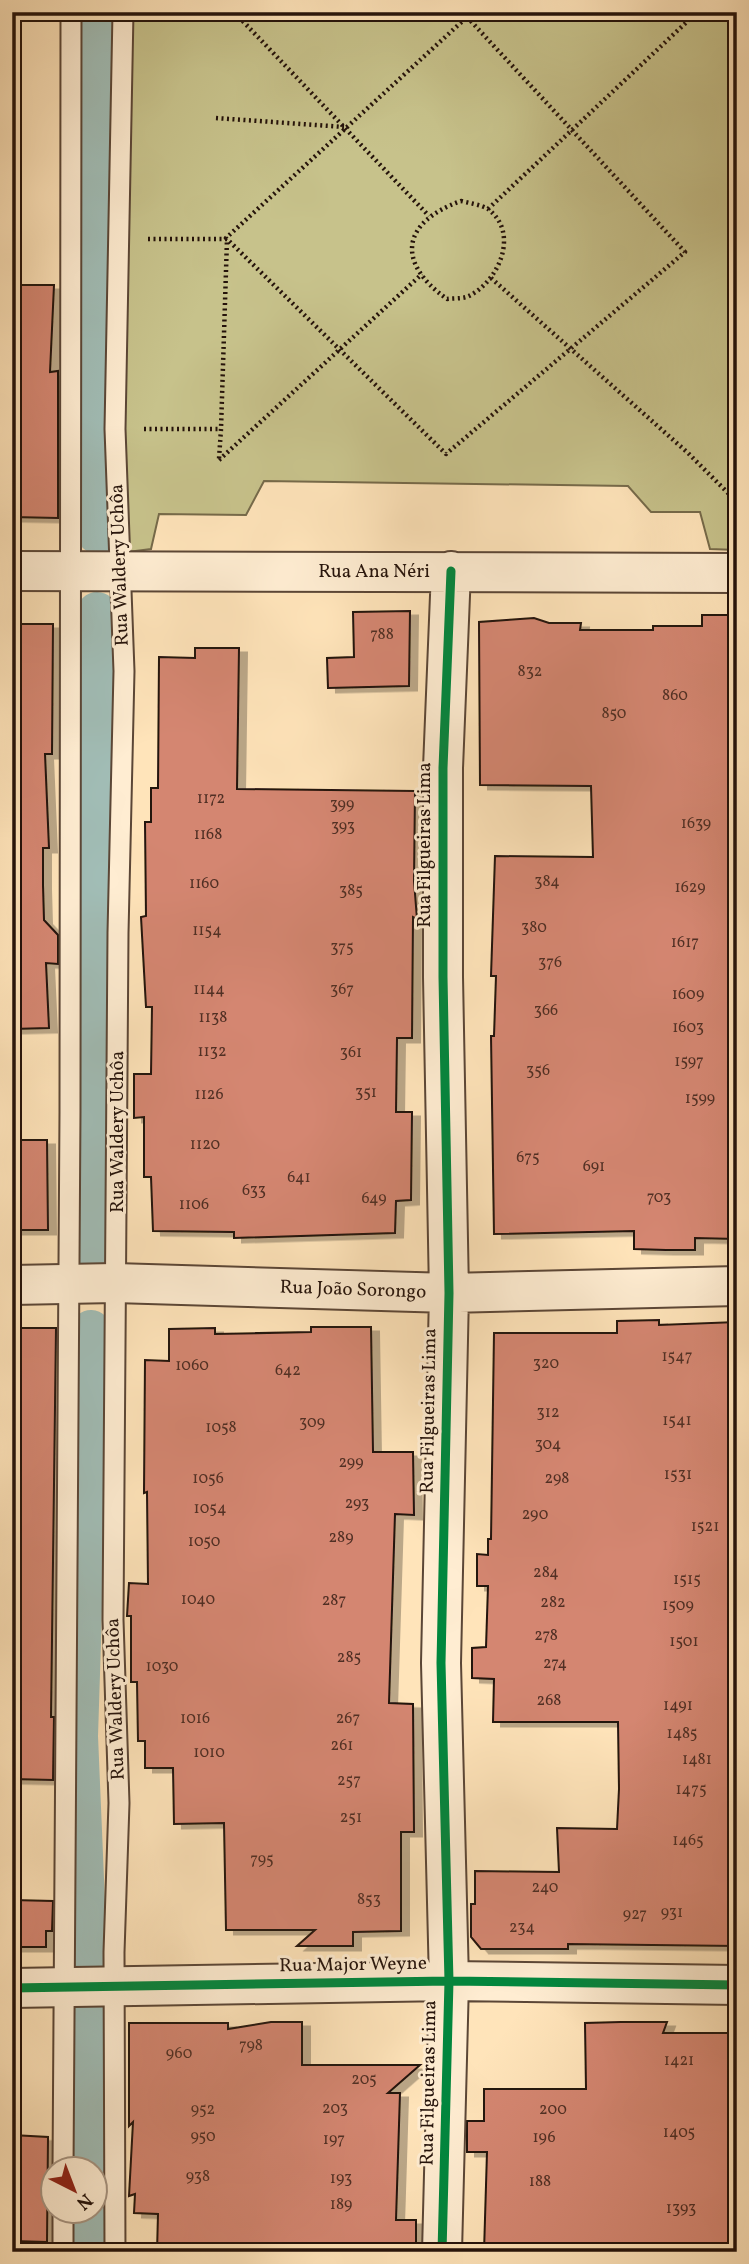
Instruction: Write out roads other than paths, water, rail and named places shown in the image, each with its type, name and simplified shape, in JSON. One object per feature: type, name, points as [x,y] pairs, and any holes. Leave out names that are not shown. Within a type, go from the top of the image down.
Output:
[{"type":"street","name":"Rua Ana Néri","points":[[12,571],[737,573]]},
{"type":"street","name":"Rua Filgueiras Lima","points":[[442,2252],[449,1981],[441,1663],[449,1293],[443,991],[443,768],[451,571]]},
{"type":"street","name":"Rua João Sorongo","points":[[12,1285],[116,1283],[449,1293],[737,1286]]},
{"type":"street","name":"Rua Major Weyne","points":[[12,1988],[449,1981],[737,1985]]},
{"type":"lane","points":[[63,2156],[70,1284],[71,12]]},
{"type":"lane","name":"Rua Waldery Uchôa","points":[[116,2252],[114,1988],[119,1803],[113,1620],[118,933],[124,671],[115,429],[123,12]]},
{"type":"lane","points":[[63,2226],[63,2252]]},
{"type":"waterway","points":[[97,534],[98,12]]},
{"type":"waterway","points":[[93,1251],[97,612]]},
{"type":"waterway","points":[[88,2156],[90,2022],[78,1736],[91,1330]]},
{"type":"waterway","points":[[86,2252],[87,2226]]}]
